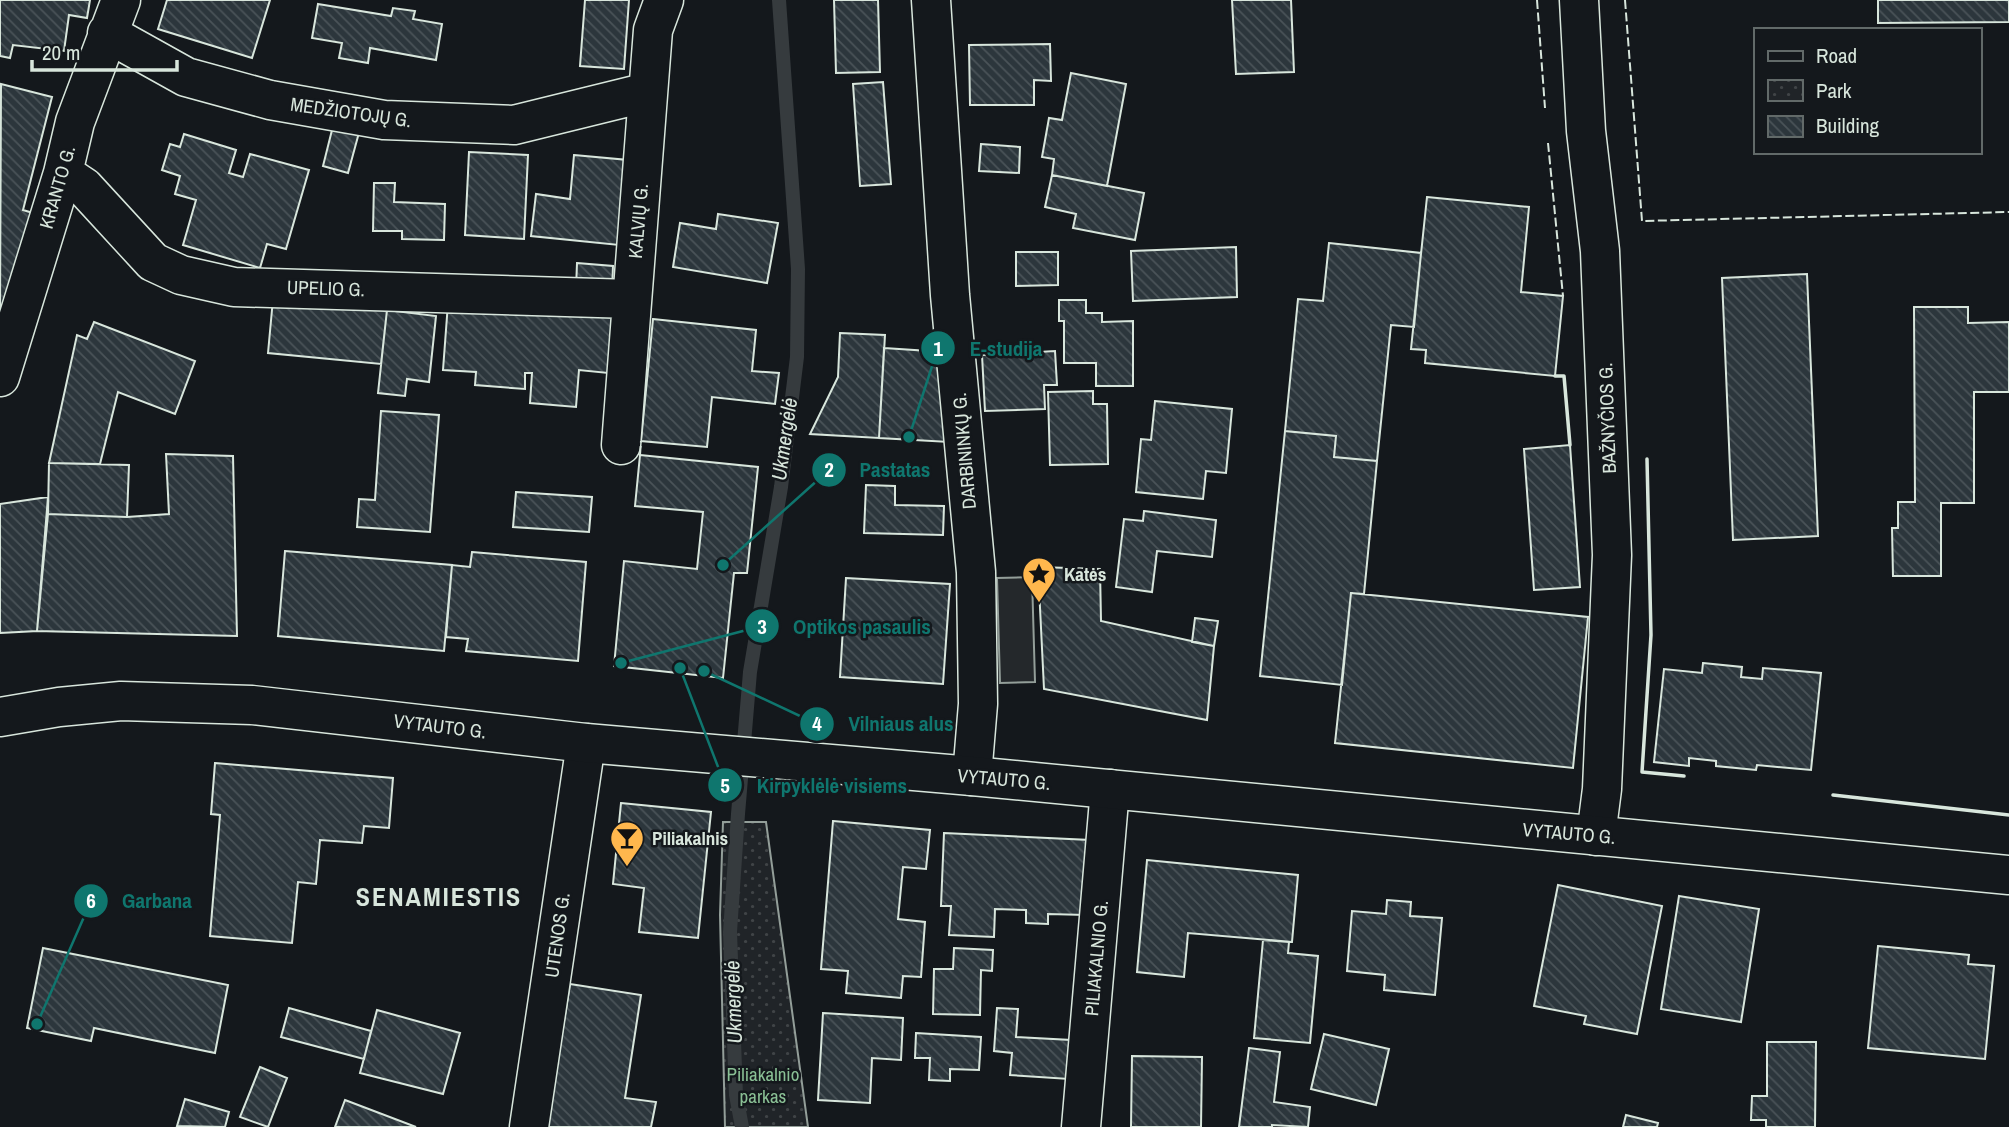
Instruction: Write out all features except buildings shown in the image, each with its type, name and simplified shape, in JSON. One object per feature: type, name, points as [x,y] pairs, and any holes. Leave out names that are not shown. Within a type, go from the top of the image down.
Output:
[{"type":"street","name":"KALVIŲ G.","points":[[621,445],[653,30],[664,0]]},
{"type":"street","name":"DARBININKŲ G.","points":[[931,0],[950,295],[976,572],[978,704],[972,776]]},
{"type":"street","name":"BAŽNYČIOS G.","points":[[1579,0],[1586,131],[1600,251],[1612,555],[1602,789],[1596,835]]},
{"type":"street","name":"MEDŽIOTOJŲ G.","points":[[114,16],[186,77],[270,100],[384,120],[514,125],[648,92]]},
{"type":"street","name":"KRANTO G.","points":[[0,377],[63,173],[75,122],[114,16]]},
{"type":"street","name":"UPELIO G.","points":[[63,173],[84,187],[153,262],[181,275],[234,286],[631,299]]},
{"type":"street","name":"VYTAUTO G.","points":[[0,718],[59,706],[121,701],[252,705],[586,743],[972,776],[2009,874]]},
{"type":"street","name":"UTENOS G.","points":[[529,1127],[586,743]]},
{"type":"street","name":"PILIAKALNIO G.","points":[[1081,1127],[1110,789]]},
{"type":"green space","name":"Piliakalnio parkas","points":[[723,822],[766,822],[808,1127],[725,1127],[720,915]]},
{"type":"shaded area","points":[[1032,577],[1035,682],[1000,683],[997,578]]},
{"type":"waterway","name":"Ukmergėlė","points":[[742,1127],[736,1095],[730,932],[738,814],[750,672],[781,487],[797,357],[798,269],[779,0]]},
{"type":"fence","points":[[1537,0],[1545,108]]},
{"type":"fence","points":[[1625,0],[1642,221],[2009,212]]},
{"type":"fence","points":[[1548,143],[1563,296]]},
{"type":"fence","points":[[640,455],[641,441]]},
{"type":"wall","points":[[1555,376],[1564,376],[1570,445]]},
{"type":"wall","points":[[1647,459],[1651,635],[1642,772],[1684,776]]},
{"type":"wall","points":[[1833,795],[2009,815]]},
{"type":"place","name":"E-studija","points":[[909,437]]},
{"type":"place","name":"Pastatas","points":[[723,565]]},
{"type":"place","name":"Katės","points":[[1039,604]]},
{"type":"place","name":"Optikos pasaulis","points":[[621,663]]},
{"type":"place","name":"Kirpyklėlė visiems","points":[[680,668]]},
{"type":"place","name":"Vilniaus alus","points":[[704,671]]},
{"type":"place","name":"Piliakalnis","points":[[627,868]]},
{"type":"place","name":"Garbana","points":[[37,1024]]},
{"type":"district","name":"SENAMIESTIS","points":[[439,896]]}]
